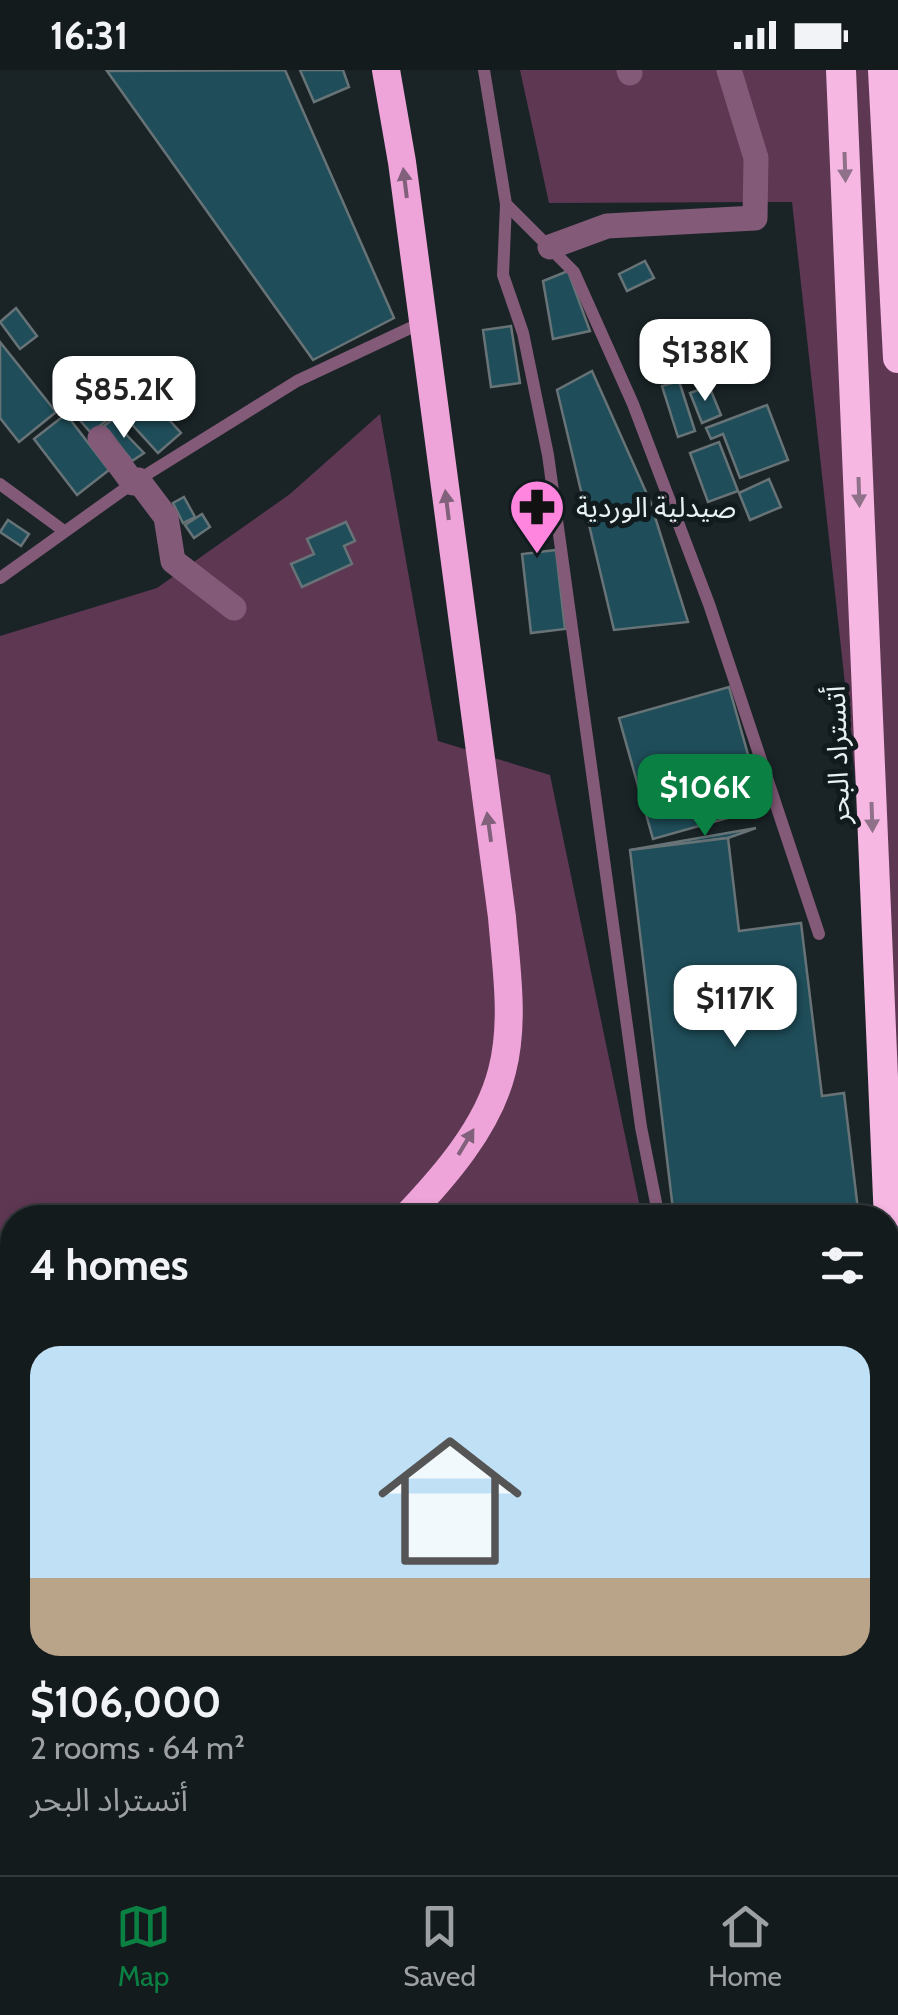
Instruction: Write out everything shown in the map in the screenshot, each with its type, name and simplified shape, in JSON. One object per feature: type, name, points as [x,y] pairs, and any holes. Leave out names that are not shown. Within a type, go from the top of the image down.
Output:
[{"type":"highway","points":[[386,70],[502,917],[508,1032],[502,1072],[491,1099],[460,1153],[416,1205]]},
{"type":"highway","name":"أتستراد البحر","points":[[841,70],[888,1205]]},
{"type":"highway","points":[[883,70],[898,358]]},
{"type":"street","points":[[550,247],[607,226],[755,218],[756,158],[729,70]]},
{"type":"street","points":[[100,438],[166,518],[173,560],[234,608]]},
{"type":"lane","points":[[484,70],[506,204],[503,274],[523,333],[548,455],[641,1127],[656,1205]]},
{"type":"lane","points":[[506,204],[574,272],[639,420],[708,604],[819,934]]},
{"type":"lane","points":[[0,578],[136,481],[297,381],[423,322]]},
{"type":"lane","points":[[0,484],[64,530]]},
{"type":"shaded area","points":[[520,70],[898,70],[898,1166],[792,202],[549,203]]},
{"type":"shaded area","points":[[380,414],[438,741],[550,775],[640,1205],[0,1205],[0,636],[157,588],[290,494]]},
{"type":"building","points":[[285,70],[394,318],[313,360],[107,71]]},
{"type":"building","points":[[300,70],[343,70],[349,87],[314,102]]},
{"type":"building","points":[[645,261],[654,278],[627,291],[619,274]]},
{"type":"building","points":[[568,271],[590,331],[553,339],[543,281]]},
{"type":"building","points":[[16,308],[37,336],[20,349],[0,322]]},
{"type":"building","points":[[511,326],[520,383],[491,387],[483,330]]},
{"type":"building","points":[[0,342],[56,412],[19,442],[0,418]]},
{"type":"building","points":[[85,371],[92,381],[66,402],[59,393]]},
{"type":"building","points":[[592,371],[650,501],[688,622],[614,630],[557,390]]},
{"type":"building","points":[[679,381],[695,431],[678,437],[662,386]]},
{"type":"building","points":[[95,382],[101,390],[74,413],[67,405]]},
{"type":"building","points":[[709,386],[721,415],[702,423],[690,393]]},
{"type":"building","points":[[142,390],[181,433],[158,453],[119,410]]},
{"type":"building","points":[[109,391],[112,395],[102,403],[112,416],[91,433],[77,417]]},
{"type":"building","points":[[767,405],[788,460],[740,478],[723,434],[711,439],[706,428]]},
{"type":"building","points":[[66,414],[109,470],[77,495],[34,439]]},
{"type":"building","points":[[112,420],[144,453],[132,461],[104,426]]},
{"type":"building","points":[[719,442],[738,491],[708,502],[690,453]]},
{"type":"building","points":[[769,479],[781,507],[750,520],[739,493]]},
{"type":"building","points":[[184,497],[195,517],[183,523],[173,503]]},
{"type":"building","points":[[202,514],[210,527],[194,538],[185,525]]},
{"type":"building","points":[[8,520],[29,534],[21,546],[0,532]]},
{"type":"building","points":[[346,522],[355,541],[344,546],[352,564],[302,587],[291,564],[314,554],[307,539]]},
{"type":"building","points":[[556,550],[565,629],[531,633],[522,554]]},
{"type":"building","points":[[729,687],[763,808],[653,839],[619,718]]},
{"type":"building","points":[[756,828],[728,838],[630,850]]},
{"type":"building","points":[[728,838],[739,931],[801,923],[822,1096],[844,1093],[857,1205],[672,1205],[630,850]]},
{"type":"place","name":"صيدلية الوردية","points":[[537,556]]}]
